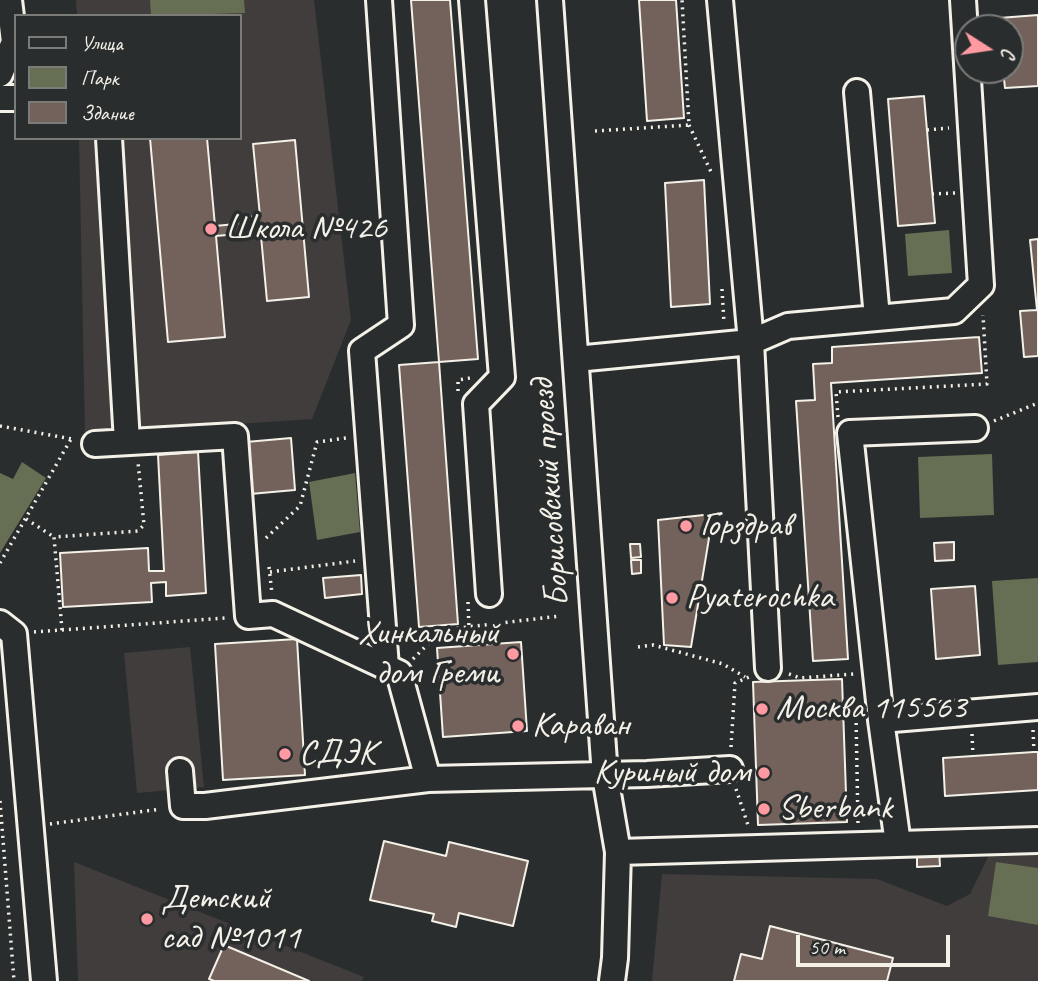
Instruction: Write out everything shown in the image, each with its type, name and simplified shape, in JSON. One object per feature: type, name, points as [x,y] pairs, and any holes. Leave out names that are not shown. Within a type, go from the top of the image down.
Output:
[{"type":"street","points":[[0,74],[13,41],[6,26],[9,0]]},
{"type":"street","points":[[379,0],[401,325],[362,351],[378,560],[392,670],[428,779]]},
{"type":"street","points":[[472,0],[502,377],[476,404],[478,597]]},
{"type":"street","name":"Борисовский проезд","points":[[551,0],[606,776],[618,852],[612,981]]},
{"type":"street","points":[[720,0],[751,342],[757,673]]},
{"type":"street","points":[[576,359],[751,342],[788,326],[954,311],[981,285],[963,0]]},
{"type":"street","points":[[857,92],[877,318]]},
{"type":"street","points":[[109,140],[132,448]]},
{"type":"street","points":[[898,844],[881,720],[850,433],[975,428]]},
{"type":"street","points":[[83,441],[132,448],[234,436],[248,616],[273,614],[392,670]]},
{"type":"street","points":[[7,629],[31,827],[44,981]]},
{"type":"street","points":[[881,720],[1038,707]]},
{"type":"street","points":[[180,771],[183,806],[205,806],[428,779],[606,776],[730,769]]},
{"type":"street","points":[[618,852],[1038,839]]},
{"type":"path","points":[[682,0],[689,125],[715,178]]},
{"type":"path","points":[[595,131],[689,125]]},
{"type":"path","points":[[722,289],[725,344]]},
{"type":"path","points":[[458,394],[458,380],[477,377]]},
{"type":"path","points":[[975,428],[1038,403]]},
{"type":"path","points":[[0,426],[83,441],[26,519],[0,563]]},
{"type":"path","points":[[267,549],[266,537],[300,506],[317,442],[369,434]]},
{"type":"path","points":[[26,519],[54,537],[138,531],[144,525],[132,448]]},
{"type":"path","points":[[54,537],[62,630]]},
{"type":"path","points":[[270,572],[330,563],[378,560]]},
{"type":"path","points":[[268,561],[273,614]]},
{"type":"path","points":[[469,628],[478,597]]},
{"type":"path","points":[[7,629],[62,630],[248,616]]},
{"type":"path","points":[[392,670],[442,629],[560,616]]},
{"type":"path","points":[[638,646],[653,645],[757,673]]},
{"type":"path","points":[[845,825],[859,823],[856,715]]},
{"type":"path","points":[[730,769],[750,833]]},
{"type":"path","points":[[0,801],[14,981]]},
{"type":"path","points":[[31,827],[183,806]]},
{"type":"shaded area","name":"Школа №426","points":[[76,0],[314,0],[351,320],[312,419],[85,434],[79,140],[242,140],[242,14],[77,14]]},
{"type":"shaded area","points":[[190,647],[204,787],[137,793],[124,653]]},
{"type":"shaded area","points":[[1038,850],[1038,981],[652,981],[662,874],[877,879],[947,906],[970,894],[991,851]]},
{"type":"shaded area","name":"Детский сад №1011","points":[[74,862],[364,977],[362,981],[78,981]]},
{"type":"green space","points":[[150,0],[244,0],[245,13],[151,14]]},
{"type":"green space","points":[[949,230],[952,273],[908,276],[905,234]]},
{"type":"green space","points":[[992,454],[994,515],[920,518],[918,457]]},
{"type":"green space","points":[[22,462],[46,478],[0,553],[0,473],[13,479]]},
{"type":"green space","points":[[355,473],[360,532],[317,540],[309,482]]},
{"type":"green space","points":[[1038,578],[1038,662],[998,665],[992,581]]},
{"type":"green space","points":[[996,862],[1038,868],[1038,925],[988,916]]},
{"type":"building","points":[[411,0],[450,0],[478,359],[439,362]]},
{"type":"building","points":[[639,0],[676,0],[684,118],[647,121]]},
{"type":"building","points":[[1038,15],[1038,86],[1005,88],[1005,84],[1024,84],[1024,16]]},
{"type":"building","points":[[924,96],[935,223],[898,226],[888,99]]},
{"type":"building","points":[[150,140],[207,140],[215,226],[246,223],[246,217],[260,216],[253,144],[295,140],[309,297],[267,301],[261,236],[248,237],[248,233],[216,236],[225,337],[168,342]]},
{"type":"building","points":[[704,180],[710,304],[671,307],[665,183]]},
{"type":"building","points":[[1038,239],[1038,356],[1024,357],[1020,311],[1037,310],[1030,240]]},
{"type":"building","points":[[979,337],[982,373],[831,383],[848,659],[813,661],[796,401],[815,400],[813,364],[832,363],[832,347]]},
{"type":"building","points":[[439,362],[458,624],[419,627],[399,365]]},
{"type":"building","points":[[291,438],[295,490],[250,494],[246,442]]},
{"type":"building","points":[[198,452],[206,593],[166,596],[166,582],[151,583],[152,602],[63,607],[60,553],[148,548],[149,571],[164,571],[158,455]]},
{"type":"building","points":[[713,514],[691,647],[664,645],[658,520]]},
{"type":"building","points":[[954,542],[954,560],[935,561],[934,543]]},
{"type":"building","points":[[630,544],[640,544],[641,557],[631,558]]},
{"type":"building","points":[[631,560],[641,560],[641,573],[632,574]]},
{"type":"building","points":[[361,575],[362,594],[325,598],[323,578]]},
{"type":"building","points":[[975,586],[980,655],[936,659],[931,589]]},
{"type":"building","points":[[297,639],[305,775],[223,780],[215,644]]},
{"type":"building","points":[[521,642],[527,731],[443,737],[437,648]]},
{"type":"building","points":[[842,679],[847,822],[758,825],[753,682]]},
{"type":"building","points":[[1038,752],[1038,790],[945,796],[943,758]]},
{"type":"building","points":[[384,841],[446,856],[449,842],[528,861],[513,926],[459,913],[456,927],[432,921],[434,914],[370,900]]},
{"type":"building","points":[[917,849],[939,849],[940,866],[917,867]]},
{"type":"building","points":[[770,926],[893,958],[887,981],[734,981],[741,954],[762,959]]},
{"type":"building","points":[[224,945],[309,981],[209,979]]},
{"type":"place","name":"Школа №426","points":[[211,229]]},
{"type":"place","name":"Горздрав","points":[[686,526]]},
{"type":"place","name":"Pyaterochka","points":[[672,598]]},
{"type":"place","name":"Хинкальный дом Греми","points":[[513,654]]},
{"type":"place","name":"Москва 115563","points":[[762,709]]},
{"type":"place","name":"Караван","points":[[518,726]]},
{"type":"place","name":"СДЭК","points":[[285,754]]},
{"type":"place","name":"Куриный дом","points":[[764,773]]},
{"type":"place","name":"Sberbank","points":[[764,809]]},
{"type":"place","name":"Детский сад №1011","points":[[147,919]]}]
